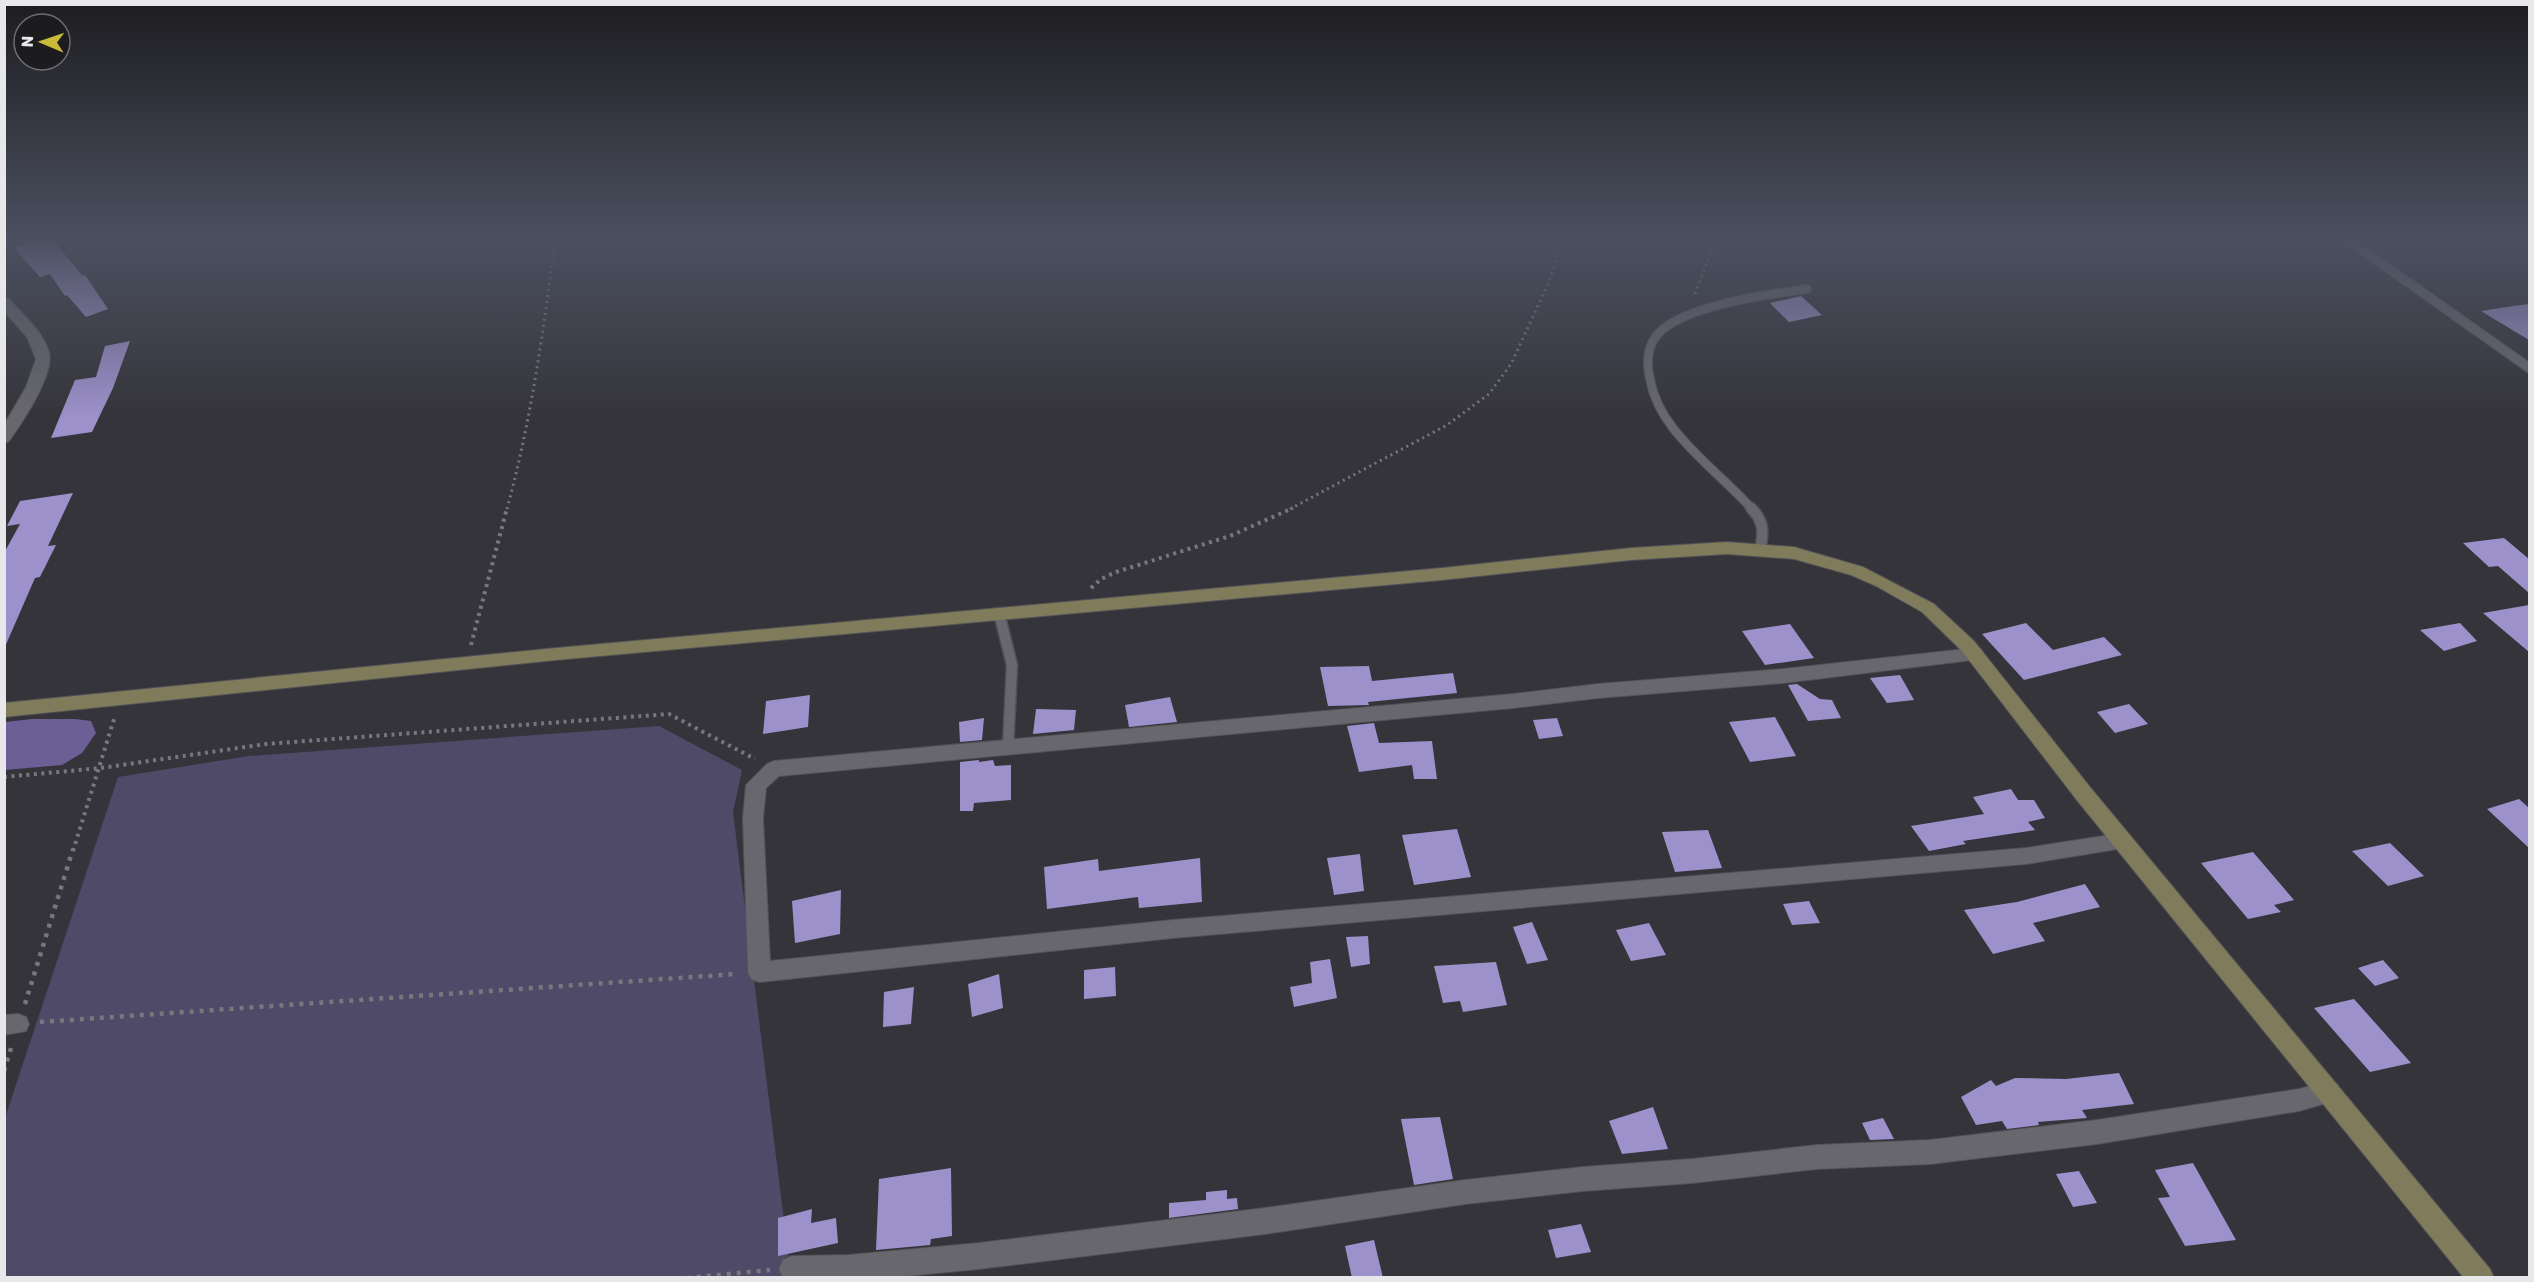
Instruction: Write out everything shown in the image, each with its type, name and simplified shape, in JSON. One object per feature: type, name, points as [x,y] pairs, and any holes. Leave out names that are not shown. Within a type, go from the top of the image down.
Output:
[{"type":"street","points":[[2428,298],[2529,370]]},
{"type":"street","points":[[4,302],[36,341],[43,360],[37,378],[6,434]]},
{"type":"street","points":[[4,710],[465,663],[1078,605],[1442,574],[1672,550],[1727,548],[1794,553],[1825,561],[1882,582],[1928,608],[1946,622],[1975,654],[2123,841],[2481,1278]]},
{"type":"street","points":[[1975,654],[1783,676],[1598,691],[1513,701],[774,769],[756,785],[753,818],[759,972],[1173,929],[2026,856],[2123,841]]},
{"type":"street","points":[[792,1269],[849,1268],[979,1256],[1265,1221],[1465,1191],[1692,1171],[1817,1157],[1930,1152],[2097,1132],[2299,1100],[2330,1092]]},
{"type":"lane","points":[[1748,298],[1687,318],[1661,330],[1652,342],[1646,363],[1657,402],[1672,428],[1759,516],[1764,532],[1760,550]]},
{"type":"lane","points":[[999,613],[1012,665],[1008,747]]},
{"type":"path","points":[[465,663],[520,460],[542,347],[548,298]]},
{"type":"path","points":[[1078,605],[1095,582],[1123,569],[1229,537],[1347,480],[1452,422],[1488,394],[1503,377],[1541,298]]},
{"type":"path","points":[[1687,318],[1694,298]]},
{"type":"path","points":[[4,1071],[11,1025],[101,768],[121,698]]},
{"type":"path","points":[[4,777],[101,768],[266,744],[669,714],[774,769]]},
{"type":"path","points":[[11,1025],[759,972]]},
{"type":"path","points":[[687,1278],[792,1269]]},
{"type":"shaded area","points":[[32,719],[91,721],[96,733],[82,753],[62,765],[5,770],[5,722]]},
{"type":"shaded area","points":[[659,726],[742,770],[733,812],[791,1277],[5,1278],[5,1118],[118,777],[249,756]]},
{"type":"building","points":[[69,298],[100,298],[108,309],[86,317]]},
{"type":"building","points":[[1803,298],[1822,315],[1789,322],[1770,303]]},
{"type":"building","points":[[2529,304],[2529,340],[2481,311],[2513,306]]},
{"type":"building","points":[[130,341],[113,388],[92,432],[51,438],[75,380],[96,377],[105,346]]},
{"type":"building","points":[[73,493],[48,546],[56,545],[40,577],[35,578],[4,649],[4,553],[20,524],[7,526],[20,501]]},
{"type":"building","points":[[2504,538],[2529,559],[2529,593],[2498,566],[2489,567],[2463,543]]},
{"type":"building","points":[[2529,605],[2529,652],[2483,613]]},
{"type":"building","points":[[2026,623],[2053,650],[2104,637],[2122,655],[2024,680],[1982,634]]},
{"type":"building","points":[[2460,623],[2477,641],[2444,651],[2420,630]]},
{"type":"building","points":[[1790,624],[1814,658],[1765,665],[1742,631]]},
{"type":"building","points":[[1369,666],[1372,681],[1453,673],[1457,693],[1368,702],[1369,705],[1328,706],[1320,667]]},
{"type":"building","points":[[1900,675],[1914,700],[1887,703],[1870,678]]},
{"type":"building","points":[[1797,684],[1820,699],[1832,700],[1841,718],[1808,721],[1788,685]]},
{"type":"building","points":[[810,695],[808,727],[763,734],[766,701]]},
{"type":"building","points":[[1170,697],[1177,722],[1129,727],[1125,705]]},
{"type":"building","points":[[2129,704],[2148,724],[2115,733],[2097,712]]},
{"type":"building","points":[[1036,709],[1076,710],[1074,730],[1033,734]]},
{"type":"building","points":[[1775,717],[1796,756],[1750,762],[1729,722]]},
{"type":"building","points":[[984,718],[982,740],[960,742],[959,722]]},
{"type":"building","points":[[1557,718],[1563,736],[1539,739],[1533,720]]},
{"type":"building","points":[[1374,723],[1379,743],[1432,741],[1437,779],[1414,779],[1412,765],[1359,772],[1347,726]]},
{"type":"building","points":[[979,760],[979,762],[993,760],[995,766],[1011,765],[1011,800],[974,803],[973,811],[960,811],[960,762]]},
{"type":"building","points":[[2011,789],[2018,800],[2034,800],[2045,818],[2028,822],[2035,830],[1963,841],[1966,844],[1929,851],[1911,826],[1984,814],[1973,797]]},
{"type":"building","points":[[2519,799],[2529,808],[2529,848],[2487,809]]},
{"type":"building","points":[[1457,829],[1471,877],[1414,885],[1402,835]]},
{"type":"building","points":[[1708,830],[1722,868],[1675,872],[1662,832]]},
{"type":"building","points":[[2390,843],[2424,876],[2388,886],[2352,851]]},
{"type":"building","points":[[2253,852],[2294,900],[2274,905],[2281,912],[2248,919],[2201,863]]},
{"type":"building","points":[[1360,854],[1364,891],[1334,895],[1327,858]]},
{"type":"building","points":[[1200,858],[1202,902],[1139,908],[1138,897],[1047,909],[1044,867],[1098,859],[1099,871]]},
{"type":"building","points":[[2085,884],[2100,907],[2033,923],[2045,941],[1993,954],[1964,910],[2017,902]]},
{"type":"building","points":[[841,890],[840,934],[795,943],[792,901]]},
{"type":"building","points":[[1809,901],[1820,923],[1792,925],[1783,904]]},
{"type":"building","points":[[1532,922],[1548,960],[1527,964],[1513,927]]},
{"type":"building","points":[[1649,923],[1666,955],[1631,961],[1616,930]]},
{"type":"building","points":[[1368,936],[1370,964],[1351,967],[1346,937]]},
{"type":"building","points":[[1330,959],[1337,998],[1294,1007],[1290,987],[1312,983],[1310,962]]},
{"type":"building","points":[[2383,960],[2399,978],[2375,986],[2358,968]]},
{"type":"building","points":[[1496,962],[1507,1005],[1463,1012],[1460,1001],[1443,1003],[1434,966]]},
{"type":"building","points":[[1115,967],[1116,996],[1084,999],[1084,970]]},
{"type":"building","points":[[999,974],[1003,1008],[972,1017],[968,984]]},
{"type":"building","points":[[914,987],[911,1024],[883,1027],[884,992]]},
{"type":"building","points":[[2354,999],[2411,1063],[2370,1072],[2314,1008]]},
{"type":"building","points":[[2119,1073],[2134,1104],[2082,1110],[2087,1118],[2038,1122],[2039,1125],[2007,1129],[2002,1121],[1976,1125],[1961,1097],[1991,1080],[1996,1086],[2015,1078],[2066,1079]]},
{"type":"building","points":[[1653,1107],[1668,1149],[1622,1154],[1609,1121]]},
{"type":"building","points":[[1440,1117],[1453,1179],[1414,1185],[1401,1119]]},
{"type":"building","points":[[1883,1118],[1894,1139],[1870,1140],[1862,1123]]},
{"type":"building","points":[[2193,1163],[2236,1240],[2185,1246],[2158,1198],[2170,1197],[2155,1170]]},
{"type":"building","points":[[951,1168],[952,1236],[931,1239],[930,1245],[876,1250],[879,1179]]},
{"type":"building","points":[[2079,1171],[2097,1203],[2073,1207],[2056,1174]]},
{"type":"building","points":[[1227,1190],[1227,1199],[1237,1198],[1238,1209],[1169,1218],[1169,1203],[1206,1200],[1206,1192]]},
{"type":"building","points":[[812,1209],[811,1223],[836,1218],[838,1243],[778,1256],[778,1218]]},
{"type":"building","points":[[1581,1224],[1591,1252],[1556,1258],[1548,1230]]},
{"type":"building","points":[[1374,1240],[1383,1278],[1352,1278],[1345,1246]]}]
